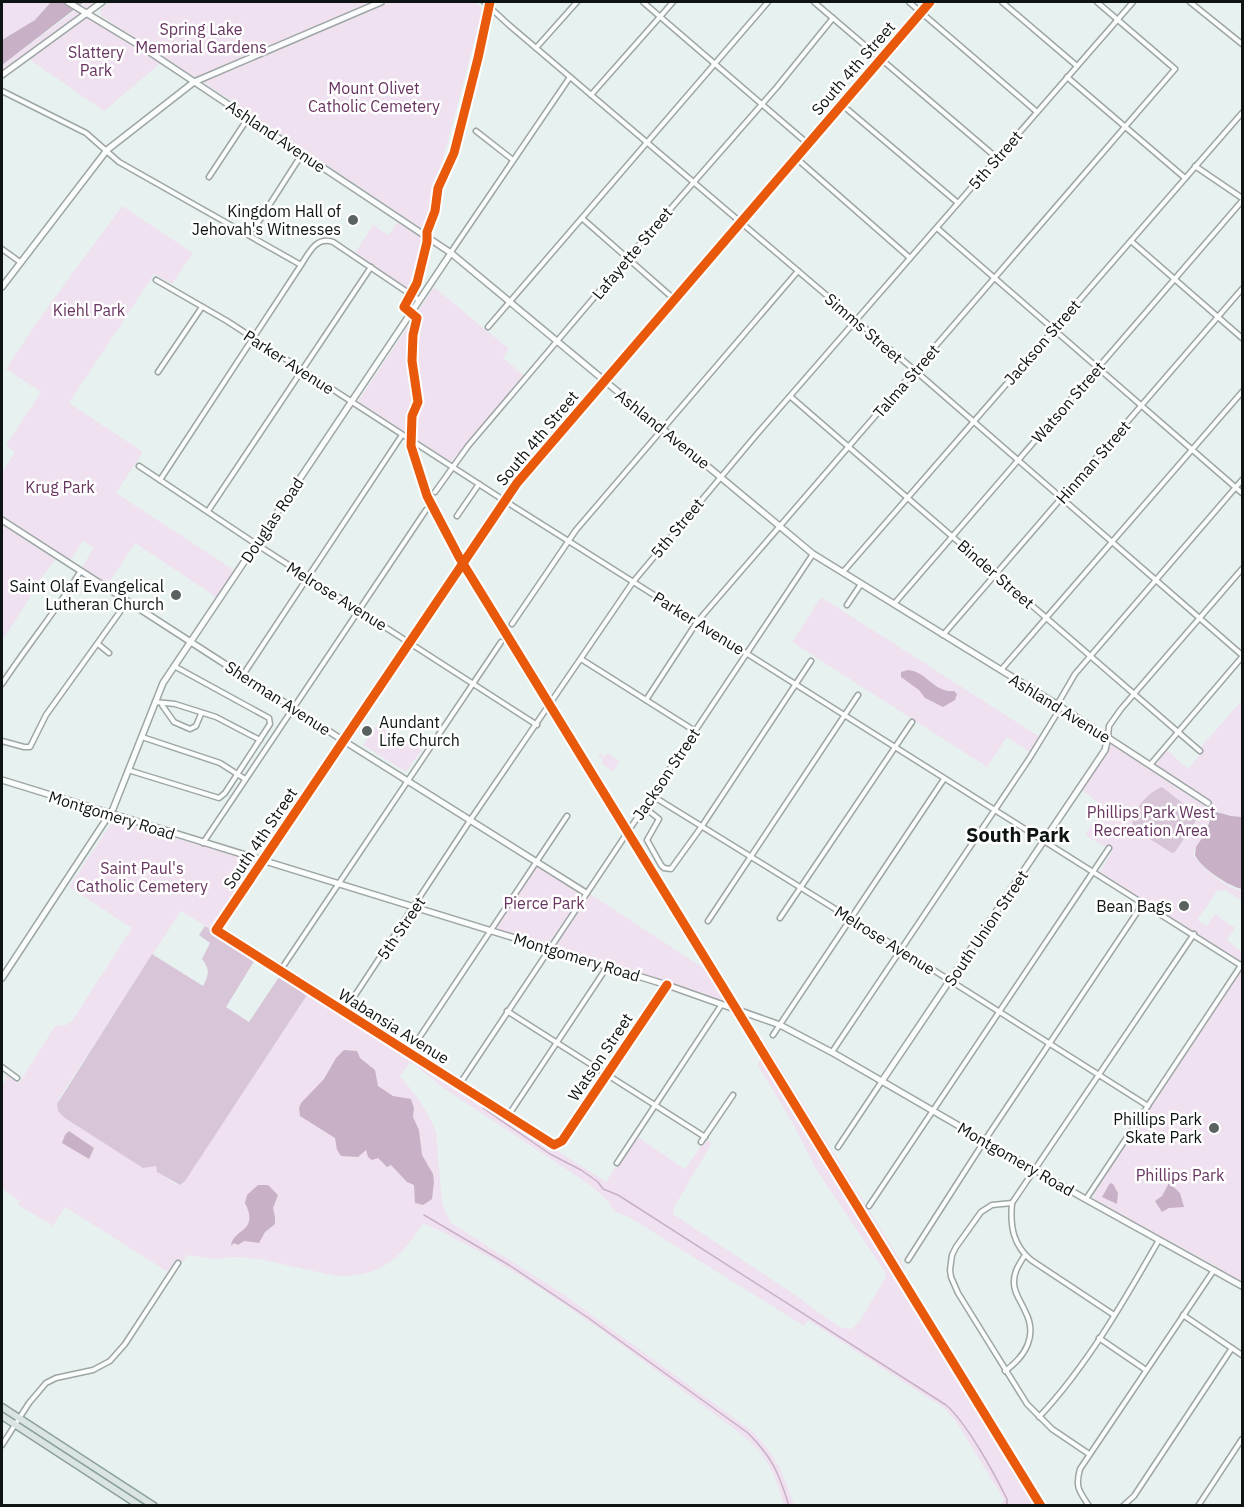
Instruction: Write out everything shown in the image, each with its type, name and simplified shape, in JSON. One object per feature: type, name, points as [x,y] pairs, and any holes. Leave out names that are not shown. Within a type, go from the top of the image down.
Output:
[{"type":"main road","points":[[2,1407],[154,1506]]},
{"type":"main road","points":[[2,1416],[140,1506]]},
{"type":"street","name":"Ashland Avenue","points":[[68,2],[194,82],[451,253],[813,554],[1059,706],[1150,765],[1158,773],[1209,803]]},
{"type":"street","points":[[2,75],[102,2]]},
{"type":"street","points":[[2,287],[107,150],[194,82],[381,2]]},
{"type":"street","name":"Simms Street","points":[[485,2],[591,96],[915,371],[1242,656]]},
{"type":"street","points":[[536,48],[577,2]]},
{"type":"street","points":[[643,2],[716,62],[807,143]]},
{"type":"street","points":[[591,96],[673,2]]},
{"type":"street","points":[[488,327],[768,2]]},
{"type":"street","points":[[814,2],[997,158]]},
{"type":"street","points":[[909,2],[1036,112]]},
{"type":"street","name":"South 4th Street","points":[[216,930],[517,483],[930,2]]},
{"type":"street","points":[[1002,2],[1077,66]]},
{"type":"street","points":[[1097,2],[1117,19]]},
{"type":"street","name":"5th Street","points":[[344,1012],[471,819],[633,582],[721,477],[1133,2]]},
{"type":"street","points":[[1190,2],[1242,44]]},
{"type":"street","name":"Lafayette Street","points":[[435,492],[452,467],[833,18]]},
{"type":"street","name":"Talma Street","points":[[646,700],[698,622],[1175,69],[1117,19]]},
{"type":"street","name":"Douglas Road","points":[[2,978],[110,814],[141,737],[158,703],[163,683],[570,77]]},
{"type":"street","points":[[1067,77],[1185,178]]},
{"type":"street","points":[[2,91],[86,133],[118,162],[301,265]]},
{"type":"street","points":[[841,104],[958,203]]},
{"type":"street","name":"Jackson Street","points":[[843,572],[1242,113]]},
{"type":"street","points":[[209,177],[248,118]]},
{"type":"street","points":[[476,131],[513,160]]},
{"type":"street","points":[[254,229],[302,154]]},
{"type":"street","points":[[796,158],[910,258]]},
{"type":"street","points":[[1196,166],[1242,200]]},
{"type":"street","name":"Watson Street","points":[[894,604],[1242,200]]},
{"type":"street","points":[[583,219],[674,299]]},
{"type":"street","points":[[937,228],[1242,493]]},
{"type":"street","points":[[160,480],[316,244],[325,240],[333,242],[419,300]]},
{"type":"street","points":[[1131,241],[1242,338]]},
{"type":"street","points":[[2,249],[21,262]]},
{"type":"street","points":[[208,511],[371,267]]},
{"type":"street","points":[[512,624],[576,530],[798,271]]},
{"type":"street","name":"Parker Avenue","points":[[156,280],[253,338],[795,685],[1046,840],[1242,965]]},
{"type":"street","name":"Hinman Street","points":[[943,635],[1242,289]]},
{"type":"street","points":[[158,372],[202,307]]},
{"type":"street","points":[[1000,671],[1242,392]]},
{"type":"street","name":"Binder Street","points":[[791,397],[1200,751]]},
{"type":"street","points":[[243,675],[402,435]]},
{"type":"street","name":"Melrose Avenue","points":[[139,466],[537,725]]},
{"type":"street","points":[[832,1052],[995,809],[1059,706],[1069,681],[1242,480]]},
{"type":"street","points":[[457,516],[479,484]]},
{"type":"street","points":[[203,843],[426,510]]},
{"type":"street","name":"Sherman Avenue","points":[[2,520],[344,741],[586,893]]},
{"type":"street","name":"Jackson Street","points":[[459,1085],[813,554]]},
{"type":"street","name":"South Union Street","points":[[838,1147],[1105,750],[1109,726],[1134,693],[1242,569]]},
{"type":"street","points":[[2,683],[30,642],[54,613],[80,572]]},
{"type":"street","points":[[847,605],[861,584]]},
{"type":"street","points":[[2,741],[30,747],[46,715],[127,602]]},
{"type":"street","points":[[280,971],[501,642]]},
{"type":"street","points":[[98,644],[109,653]]},
{"type":"street","points":[[1150,765],[1242,656]]},
{"type":"street","points":[[581,659],[695,731]]},
{"type":"street","points":[[644,807],[659,819],[647,840],[661,865],[666,869],[671,869],[811,661]]},
{"type":"street","points":[[128,770],[219,798],[225,793],[270,724],[269,718],[174,666]]},
{"type":"street","points":[[708,921],[858,695]]},
{"type":"street","points":[[158,703],[176,704],[201,714],[220,718],[260,740]]},
{"type":"street","points":[[158,703],[174,722],[190,729],[196,726],[201,714]]},
{"type":"street","points":[[780,918],[912,722]]},
{"type":"street","points":[[141,737],[215,760],[245,779]]},
{"type":"street","points":[[774,1035],[944,778]]},
{"type":"street","name":"Montgomery Road","points":[[2,780],[607,966],[780,1025],[832,1052],[1034,1170],[1242,1286]]},
{"type":"street","name":"Melrose Avenue","points":[[651,795],[1148,1106]]},
{"type":"street","points":[[409,1053],[567,816]]},
{"type":"street","points":[[869,1206],[1109,848]]},
{"type":"street","points":[[908,1260],[1048,1044],[1144,903]]},
{"type":"street","name":"Wabansia Avenue","points":[[216,930],[552,1144],[558,1145]]},
{"type":"street","points":[[1114,1315],[1025,1255],[1012,1231],[1012,1203],[1194,934]]},
{"type":"street","points":[[1086,1199],[1242,965]]},
{"type":"street","points":[[508,1116],[607,966]]},
{"type":"street","name":"Watson Street","points":[[558,1145],[667,985]]},
{"type":"street","points":[[617,1163],[723,1004]]},
{"type":"street","points":[[507,1011],[705,1137]]},
{"type":"street","points":[[2,1067],[17,1078]]},
{"type":"street","points":[[701,1142],[733,1095]]},
{"type":"street","points":[[1012,1203],[992,1205],[981,1212],[956,1247],[950,1262],[953,1285],[1021,1395],[1052,1429],[1089,1454]]},
{"type":"street","points":[[1039,1417],[1061,1393],[1099,1338],[1159,1239]]},
{"type":"street","points":[[1005,1371],[1024,1353],[1031,1333],[1029,1319],[1014,1286],[1016,1270],[1025,1255]]},
{"type":"street","points":[[2,1445],[30,1402],[46,1383],[56,1378],[93,1370],[110,1361],[125,1344],[178,1263]]},
{"type":"street","points":[[1089,1506],[1079,1491],[1077,1480],[1080,1469],[1214,1270]]},
{"type":"street","points":[[1183,1315],[1242,1355]]},
{"type":"street","points":[[1099,1338],[1146,1370]]},
{"type":"street","points":[[1124,1506],[1134,1496],[1232,1348]]},
{"type":"street","points":[[1198,1506],[1242,1439]]},
{"type":"green space","points":[[2,2],[51,2],[35,20],[2,40]]},
{"type":"green space","points":[[87,2],[97,2],[2,72],[2,65]]},
{"type":"green space","name":"Spring Lake Memorial Gardens","points":[[108,2],[376,2],[196,78],[101,16],[100,10]]},
{"type":"green space","name":"Mount Olivet Catholic Cemetery","points":[[390,2],[475,2],[483,9],[424,230],[203,82]]},
{"type":"green space","name":"Slattery Park","points":[[88,13],[163,61],[104,111],[26,57]]},
{"type":"green space","name":"Krug Park","points":[[122,206],[193,253],[172,284],[154,274],[69,403],[143,452],[116,493],[237,572],[219,599],[135,543],[106,587],[80,570],[94,548],[83,541],[69,562],[2,518],[2,473],[15,452],[6,445],[41,392],[6,369],[37,322]]},
{"type":"green space","points":[[400,219],[427,237],[419,300],[353,256],[373,225],[388,235]]},
{"type":"green space","points":[[434,287],[509,349],[503,358],[524,376],[452,461],[357,403]]},
{"type":"green space","points":[[2,521],[56,558],[2,641]]},
{"type":"green space","points":[[821,597],[1043,739],[1033,754],[1007,737],[987,767],[792,642]]},
{"type":"green space","name":"Phillips Park West Recreation Area","points":[[1242,700],[1242,817],[1226,815],[1216,810],[1212,812],[1206,830],[1193,853],[1214,876],[1242,891],[1242,901],[1224,889],[1221,892],[1218,890],[1197,920],[1207,926],[1215,914],[1235,928],[1227,940],[1242,952],[1242,964],[1099,874],[1112,851],[1085,835],[1104,807],[1080,788],[1105,750],[1108,737],[1155,765],[1167,750],[1188,769],[1203,751],[1200,748]]},
{"type":"green space","points":[[379,722],[422,749],[406,772],[363,745]]},
{"type":"green space","points":[[608,753],[619,761],[614,770],[611,771],[601,763]]},
{"type":"green space","points":[[1162,787],[1199,816],[1175,852],[1172,853],[1150,839],[1138,837],[1134,831],[1134,816],[1138,808],[1149,795]]},
{"type":"green space","name":"Saint Paul's Catholic Cemetery","points":[[116,820],[251,860],[255,868],[214,931],[181,911],[58,1100],[157,1166],[157,1172],[177,1185],[182,1184],[309,992],[606,1182],[636,1136],[685,1169],[706,1139],[712,1143],[673,1209],[673,1214],[841,1328],[851,1329],[860,1321],[887,1275],[816,1169],[793,1124],[757,1064],[760,1060],[739,1024],[766,1044],[905,1268],[899,1277],[1040,1505],[1001,1505],[1004,1500],[957,1423],[944,1408],[808,1320],[804,1326],[629,1217],[614,1211],[608,1201],[590,1185],[409,1063],[400,1076],[421,1103],[436,1132],[442,1204],[451,1223],[560,1292],[752,1431],[778,1465],[794,1505],[784,1505],[768,1463],[755,1447],[736,1430],[546,1292],[465,1244],[423,1223],[406,1246],[388,1263],[377,1269],[351,1276],[336,1276],[259,1259],[234,1257],[214,1259],[187,1255],[181,1264],[175,1260],[168,1272],[65,1207],[53,1226],[18,1205],[20,1201],[2,1189],[2,1086],[7,1076],[19,1083],[55,1026],[66,1025],[72,1021],[132,928],[69,887]]},
{"type":"green space","name":"Pierce Park","points":[[537,866],[581,894],[550,942],[544,944],[499,931],[497,926]]},
{"type":"green space","points":[[587,892],[708,971],[737,1009],[549,948]]},
{"type":"green space","points":[[205,926],[256,958],[226,1007],[249,1022],[281,974],[309,992],[185,1181],[180,1185],[157,1172],[156,1166],[143,1168],[65,1118],[58,1111],[57,1104],[152,954],[203,986],[208,972],[202,959],[210,943],[199,935]]},
{"type":"green space","name":"Phillips Park","points":[[1242,965],[1242,1284],[1214,1270],[1216,1266],[1096,1202],[1093,1194]]},
{"type":"shaded area","points":[[51,2],[84,2],[2,65],[2,40],[35,20]]},
{"type":"shaded area","points":[[908,670],[920,674],[941,689],[954,691],[957,694],[955,700],[943,707],[925,698],[919,690],[901,677],[901,672]]},
{"type":"shaded area","points":[[1213,811],[1242,817],[1242,889],[1216,876],[1195,855],[1196,847],[1206,832]]},
{"type":"shaded area","points":[[344,1050],[357,1051],[360,1058],[375,1070],[378,1086],[393,1096],[411,1099],[414,1108],[413,1117],[419,1130],[422,1155],[433,1174],[434,1182],[432,1199],[423,1205],[415,1203],[414,1185],[407,1182],[391,1165],[387,1167],[378,1158],[372,1160],[368,1157],[366,1150],[358,1157],[341,1156],[337,1150],[335,1138],[300,1116],[301,1103],[324,1079],[336,1058]]},
{"type":"shaded area","points":[[69,1131],[94,1148],[89,1159],[62,1143]]},
{"type":"shaded area","points":[[1110,1183],[1118,1193],[1117,1204],[1102,1197]]},
{"type":"shaded area","points":[[1169,1183],[1180,1193],[1184,1207],[1169,1208],[1162,1212],[1155,1201],[1162,1196]]},
{"type":"shaded area","points":[[258,1185],[268,1185],[278,1195],[273,1208],[275,1224],[265,1232],[259,1243],[244,1241],[231,1246],[236,1236],[248,1225],[249,1212],[245,1203],[247,1195]]},
{"type":"waterway","points":[[483,1108],[550,1154],[581,1170],[598,1182],[603,1189],[618,1195],[946,1405],[963,1424],[979,1449],[1007,1499],[1007,1506]]},
{"type":"waterway","points":[[424,1215],[509,1265],[587,1317],[748,1433],[774,1466],[789,1506]]},
{"type":"cycle path","points":[[490,2],[454,153],[438,188],[435,211],[427,232],[427,242],[417,283],[404,307],[417,318],[413,335],[412,361],[418,402],[412,416],[411,446],[427,496],[459,557],[1041,1506]]},
{"type":"cycle path","points":[[667,985],[562,1141],[554,1145],[216,930],[517,483],[930,2]]},
{"type":"place","name":"Kingdom Hall of Jehovah's Witnesses","points":[[353,220]]},
{"type":"place","name":"Saint Olaf Evangelical Lutheran Church","points":[[176,595]]},
{"type":"place","name":"Aundant Life Church","points":[[367,731]]},
{"type":"place","name":"Bean Bags","points":[[1184,906]]},
{"type":"place","name":"Phillips Park Skate Park","points":[[1214,1128]]},
{"type":"district","name":"South Park","points":[[1018,834]]},
{"type":"park label","name":"Kiehl Park","points":[[89,310]]}]
